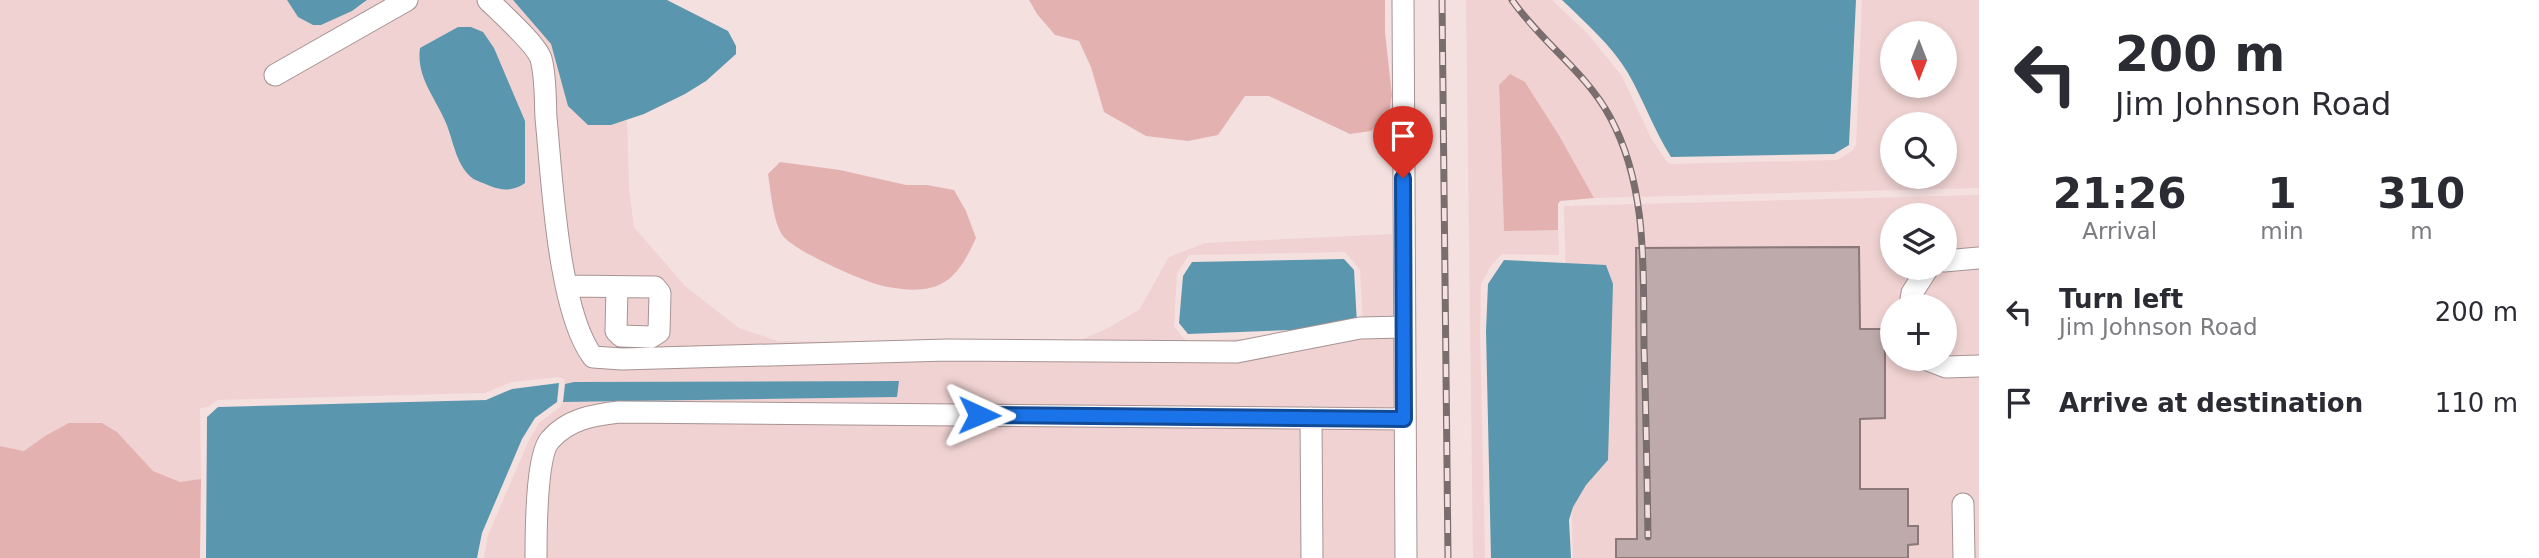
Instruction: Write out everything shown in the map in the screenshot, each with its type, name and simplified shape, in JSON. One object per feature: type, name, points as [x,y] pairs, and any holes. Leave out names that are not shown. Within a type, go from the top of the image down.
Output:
[{"type":"street","points":[[275,75],[407,0]]},
{"type":"street","points":[[488,0],[541,58],[551,175],[567,286],[575,323],[583,344],[593,356],[622,359],[948,351],[1237,352],[1360,328],[1404,327]]},
{"type":"street","points":[[1403,0],[1406,558]]},
{"type":"street","points":[[1957,260],[1979,258]]},
{"type":"street","points":[[567,286],[617,287]]},
{"type":"street","points":[[1957,366],[1979,366]]},
{"type":"street","points":[[536,558],[540,466],[548,441],[575,421],[595,415],[619,412],[1404,419]]},
{"type":"street","points":[[1311,418],[1312,558]]},
{"type":"street","points":[[1963,504],[1964,558]]},
{"type":"shaded area","points":[[0,0],[287,0],[298,17],[313,25],[321,25],[367,0],[513,0],[551,44],[561,83],[611,125],[627,120],[629,189],[634,227],[685,286],[739,328],[778,341],[1013,344],[1079,341],[1139,310],[1169,257],[1205,243],[1392,234],[1399,558],[484,558],[488,535],[528,442],[539,423],[563,402],[896,397],[898,381],[565,384],[564,379],[558,377],[512,382],[485,393],[218,400],[208,407],[200,408],[201,479],[180,483],[153,471],[117,432],[101,423],[45,436],[24,451],[0,446]],"holes":[[[471,27],[494,48],[525,122],[455,152],[446,123]],[[1345,252],[1360,270],[1363,323],[1344,335],[1188,341],[1174,326],[1177,273],[1189,255]]]},
{"type":"shaded area","points":[[1029,0],[1385,0],[1385,32],[1392,95],[1389,113],[1371,131],[1350,134],[1269,96],[1245,96],[1218,135],[1188,141],[1146,136],[1104,112],[1091,67],[1079,41],[1055,35]]},
{"type":"shaded area","points":[[1466,0],[1552,0],[1587,33],[1622,76],[1651,138],[1671,164],[1837,160],[1852,151],[1856,145],[1862,0],[1979,0],[1979,188],[1957,189],[1957,112],[1880,112],[1880,189],[1940,189],[1594,198],[1525,82],[1499,85],[1504,230],[1558,230],[1559,255],[1502,254],[1490,267],[1481,284],[1485,558],[1473,558]]},
{"type":"shaded area","points":[[1510,74],[1525,82],[1594,198],[1560,201],[1558,230],[1504,231],[1499,85]]},
{"type":"shaded area","points":[[780,162],[840,170],[906,185],[927,185],[954,190],[966,211],[976,238],[957,270],[935,287],[901,289],[866,280],[816,258],[783,236],[775,215],[768,174]]},
{"type":"shaded area","points":[[1979,195],[1979,558],[1573,558],[1564,206]]},
{"type":"shaded area","points":[[69,423],[102,423],[117,432],[153,471],[180,482],[201,479],[200,558],[0,558],[0,446],[24,451]]},
{"type":"water","points":[[287,0],[367,0],[352,11],[321,25],[313,25],[298,17]]},
{"type":"water","points":[[513,0],[667,0],[728,31],[736,46],[736,54],[706,81],[644,114],[611,125],[588,125],[568,106],[551,44]]},
{"type":"water","points":[[1562,0],[1856,0],[1849,145],[1834,154],[1671,157],[1622,63]]},
{"type":"water","points":[[458,27],[471,27],[483,32],[494,48],[525,121],[525,183],[517,188],[495,188],[475,180],[466,172],[458,159],[446,123],[427,87],[421,68],[420,48]]},
{"type":"water","points":[[1344,259],[1354,270],[1357,324],[1344,328],[1188,334],[1179,323],[1183,276],[1192,262]]},
{"type":"water","points":[[1504,260],[1606,265],[1613,284],[1608,460],[1586,485],[1573,507],[1569,520],[1571,558],[1491,558],[1486,331],[1488,284]]},
{"type":"water","points":[[899,381],[897,397],[563,402],[565,384],[574,382]]},
{"type":"water","points":[[559,383],[557,402],[535,418],[522,439],[482,533],[477,558],[206,558],[207,417],[218,407],[486,400],[512,389]]},
{"type":"building","points":[[1859,247],[1860,329],[1880,329],[1880,371],[1885,371],[1885,418],[1860,419],[1860,489],[1908,489],[1908,526],[1918,526],[1918,544],[1908,545],[1908,558],[1616,558],[1616,539],[1637,539],[1636,248]]},
{"type":"railway","points":[[1442,0],[1448,558]]},
{"type":"railway","points":[[1512,0],[1600,101],[1622,144],[1631,172],[1637,200],[1643,259],[1648,537]]},
{"type":"route","points":[[979,415],[1404,419],[1403,178]]}]
